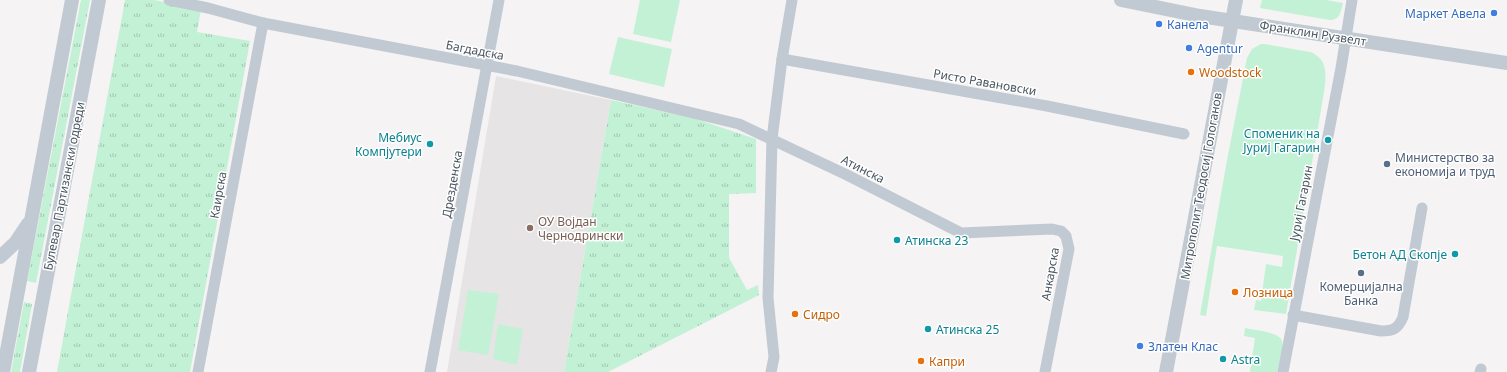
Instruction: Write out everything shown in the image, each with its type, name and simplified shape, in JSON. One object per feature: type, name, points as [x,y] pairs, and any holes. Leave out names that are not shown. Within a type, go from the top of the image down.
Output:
[{"type":"street","points":[[3,372],[72,0]]},
{"type":"street","name":"Булевар Партизански одреди","points":[[28,372],[100,0]]},
{"type":"street","name":"Багдадска","points":[[169,0],[208,8],[263,23],[524,73],[739,124],[772,139]]},
{"type":"street","name":"Дрезденска","points":[[430,372],[499,0]]},
{"type":"street","points":[[771,372],[774,357],[768,298],[772,139],[782,59],[792,0]]},
{"type":"street","name":"Франклин Рузвелт","points":[[1121,0],[1232,21],[1507,63]]},
{"type":"street","name":"Митрополит Теодосиј Гологанов","points":[[1166,372],[1236,0]]},
{"type":"street","name":"Јуриј Гагарин","points":[[1283,372],[1346,39],[1352,0]]},
{"type":"street","name":"Каирска","points":[[198,372],[263,23]]},
{"type":"street","name":"Ристо Равановски","points":[[782,59],[1047,106],[1184,134]]},
{"type":"street","name":"Атинска","points":[[772,139],[847,175],[942,224]]},
{"type":"street","points":[[1293,315],[1381,331],[1396,329],[1404,317],[1422,208]]},
{"type":"street","points":[[0,257],[16,242],[32,218]]},
{"type":"street","name":"Анкарска","points":[[942,224],[961,233],[1052,229],[1061,231],[1066,236],[1068,254],[1044,372]]},
{"type":"street","points":[[0,325],[8,344]]},
{"type":"shaded area","name":"ОУ Војдан Чернодрински","points":[[496,76],[611,100],[564,372],[447,372]]},
{"type":"green space","points":[[81,0],[90,0],[36,283],[27,281]]},
{"type":"green space","points":[[125,0],[154,0],[201,9],[197,32],[250,41],[190,372],[57,372]]},
{"type":"green space","points":[[640,0],[680,0],[671,42],[633,34]]},
{"type":"green space","points":[[1262,0],[1326,0],[1343,3],[1338,17],[1330,20],[1260,8]]},
{"type":"green space","points":[[618,37],[672,49],[664,87],[609,74]]},
{"type":"green space","points":[[1261,44],[1310,52],[1321,60],[1325,71],[1324,91],[1286,314],[1254,310],[1256,300],[1261,301],[1266,264],[1282,267],[1283,256],[1217,246],[1206,316],[1200,315],[1227,160],[1247,58],[1252,49]]},
{"type":"green space","points":[[611,100],[693,118],[756,139],[756,193],[729,194],[729,258],[747,290],[758,285],[759,295],[608,372],[564,372]]},
{"type":"green space","points":[[468,290],[499,294],[488,355],[458,350]]},
{"type":"green space","points":[[24,302],[32,304],[20,372],[11,372]]},
{"type":"green space","points":[[498,324],[523,329],[517,365],[493,359]]},
{"type":"green space","points":[[1245,328],[1272,333],[1280,338],[1282,341],[1282,348],[1277,372],[1250,372],[1255,338],[1244,336]]},
{"type":"place","name":"Маркет Авела","points":[[1494,13]]},
{"type":"place","name":"Канела","points":[[1159,24]]},
{"type":"place","name":"Agentur","points":[[1189,48]]},
{"type":"place","name":"Woodstock","points":[[1191,72]]},
{"type":"place","name":"Споменик на Јуриј Гагарин","points":[[1328,140]]},
{"type":"place","name":"Мебиус Компјутери","points":[[430,144]]},
{"type":"place","name":"Министерство за економија и труд","points":[[1387,164]]},
{"type":"place","name":"ОУ Војдан Чернодрински","points":[[530,228]]},
{"type":"place","name":"Атинска 23","points":[[897,240]]},
{"type":"place","name":"Бетон АД Скопје","points":[[1455,254]]},
{"type":"place","name":"Комерцијална Банка","points":[[1361,273]]},
{"type":"place","name":"Лозница","points":[[1235,292]]},
{"type":"place","name":"Сидро","points":[[795,314]]},
{"type":"place","name":"Атинска 25","points":[[928,329]]},
{"type":"place","name":"Златен Клас","points":[[1140,346]]},
{"type":"place","name":"Astra","points":[[1223,359]]},
{"type":"place","name":"Капри","points":[[921,361]]}]
